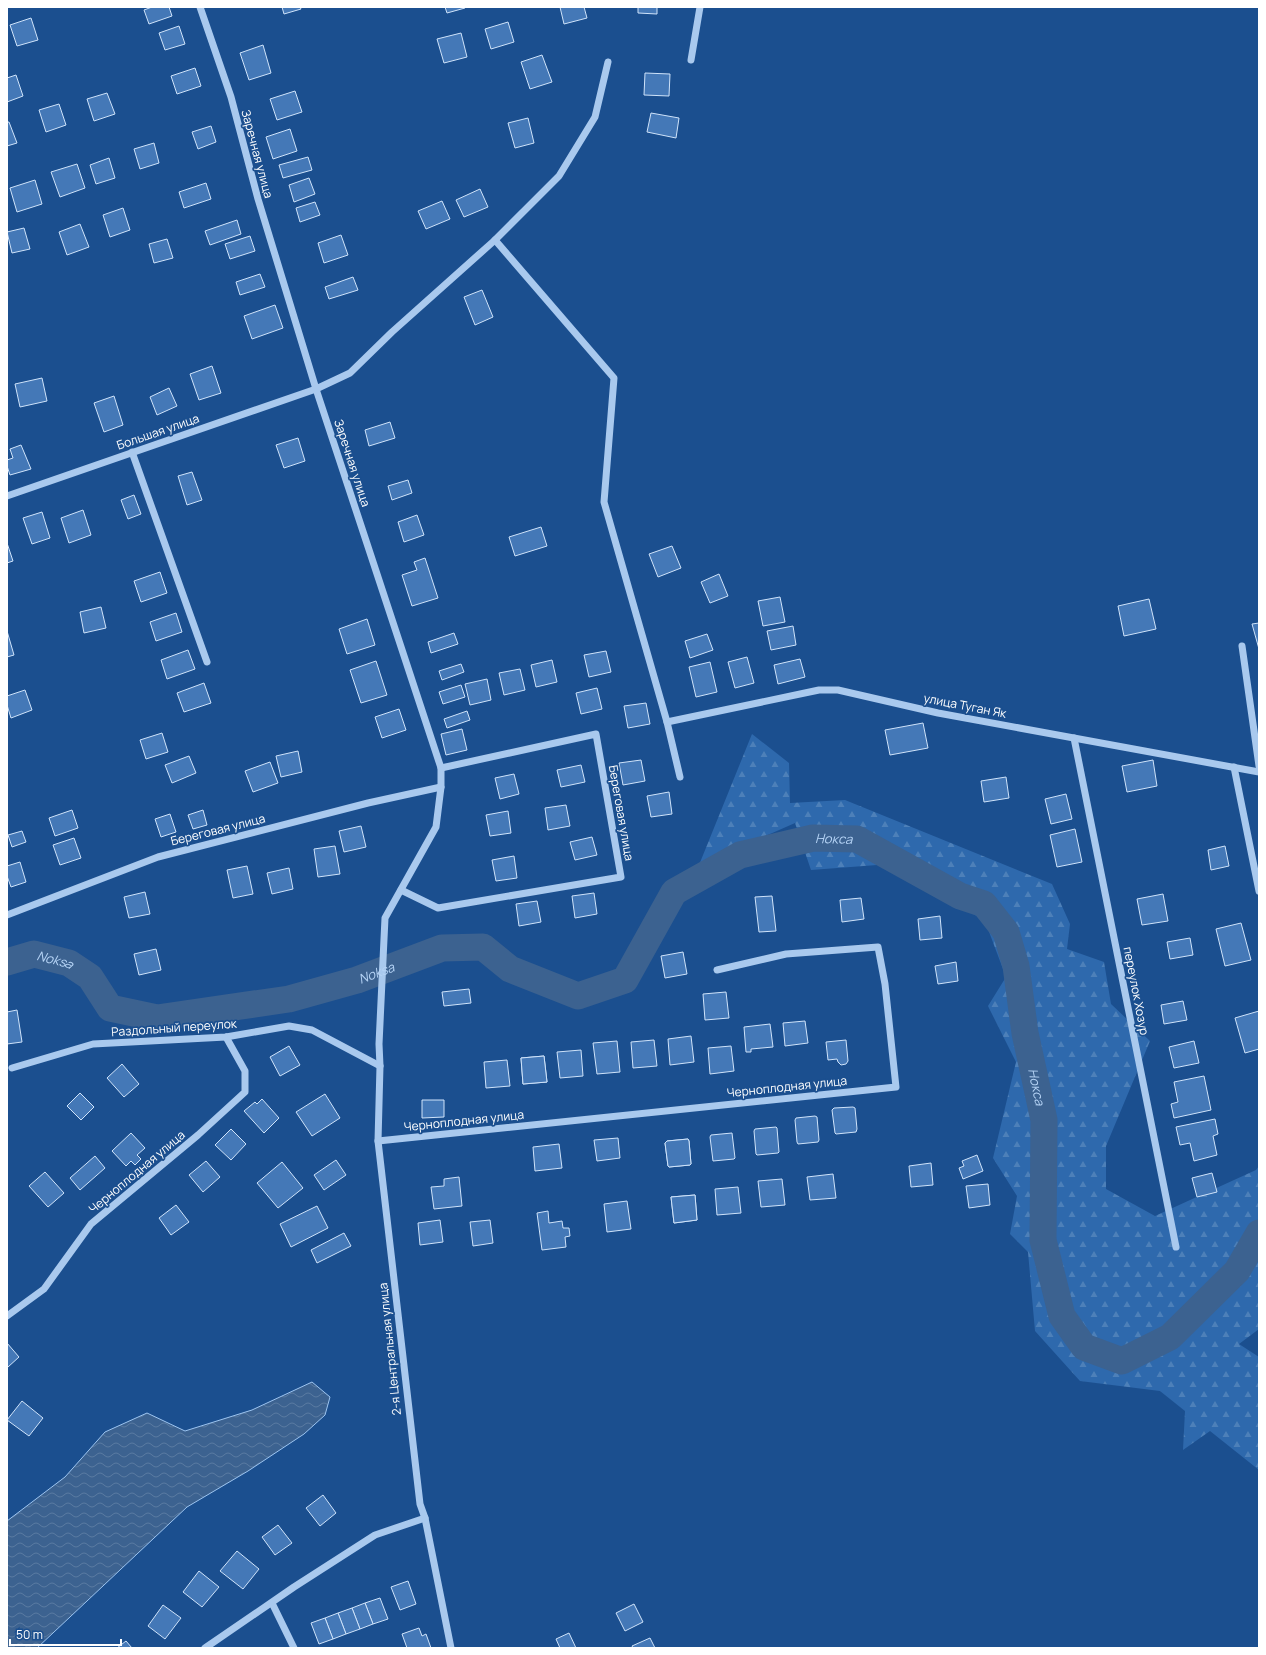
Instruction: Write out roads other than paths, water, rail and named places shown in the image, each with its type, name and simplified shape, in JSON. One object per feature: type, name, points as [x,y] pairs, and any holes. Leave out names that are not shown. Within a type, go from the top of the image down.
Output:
[{"type":"street","name":"Заречная улица","points":[[200,7],[231,97],[258,199],[316,389],[441,768],[441,787],[436,827],[385,918]]},
{"type":"street","points":[[691,60],[700,7]]},
{"type":"street","name":"Большая улица","points":[[7,496],[316,389],[350,373],[392,332],[495,240],[559,176],[595,117],[608,62]]},
{"type":"street","points":[[495,240],[614,378],[604,502],[668,722],[680,777]]},
{"type":"street","points":[[132,452],[207,662]]},
{"type":"street","points":[[1242,646],[1259,766]]},
{"type":"street","name":"улица Туган Як","points":[[668,722],[819,690],[838,690],[938,713],[1259,772]]},
{"type":"street","name":"Береговая улица","points":[[401,890],[438,908],[621,876],[596,734],[441,768]]},
{"type":"street","name":"переулок Хозур","points":[[1074,738],[1176,1248]]},
{"type":"street","points":[[1234,767],[1259,892]]},
{"type":"street","name":"Береговая улица","points":[[7,915],[158,857],[368,803],[441,787]]},
{"type":"street","name":"2-я Центральная улица","points":[[385,918],[379,1044],[380,1066],[378,1141],[420,1504],[425,1518],[451,1648]]},
{"type":"street","name":"Черноплодная улица","points":[[378,1141],[896,1087],[885,984],[878,947],[786,954],[717,970]]},
{"type":"street","name":"Раздольный переулок","points":[[12,1068],[93,1044],[226,1037],[289,1026],[312,1030],[380,1066]]},
{"type":"street","name":"Черноплодная улица","points":[[7,1316],[44,1289],[91,1224],[198,1135],[245,1092],[245,1071],[226,1037]]},
{"type":"street","points":[[205,1648],[375,1535],[425,1518]]},
{"type":"street","points":[[272,1603],[294,1648]]},
{"type":"water","points":[[312,1382],[330,1397],[325,1415],[304,1434],[248,1471],[187,1507],[37,1648],[7,1648],[7,1521],[65,1477],[105,1432],[147,1413],[185,1431],[252,1410]]},
{"type":"waterway","name":"Нокса","points":[[7,962],[34,954],[69,963],[90,977],[110,1008],[157,1018],[289,999],[357,980],[442,948],[483,947],[510,969],[578,996],[625,980],[674,892],[740,855],[813,838],[857,839],[960,896],[984,904],[1006,932],[1016,966],[1025,1033],[1044,1120],[1043,1240],[1062,1316],[1084,1347],[1122,1361],[1170,1337],[1237,1271],[1259,1233]]},
{"type":"water label","name":"Noksa","points":[[55,962]]},
{"type":"water label","name":"Noksa","points":[[376,973]]}]
